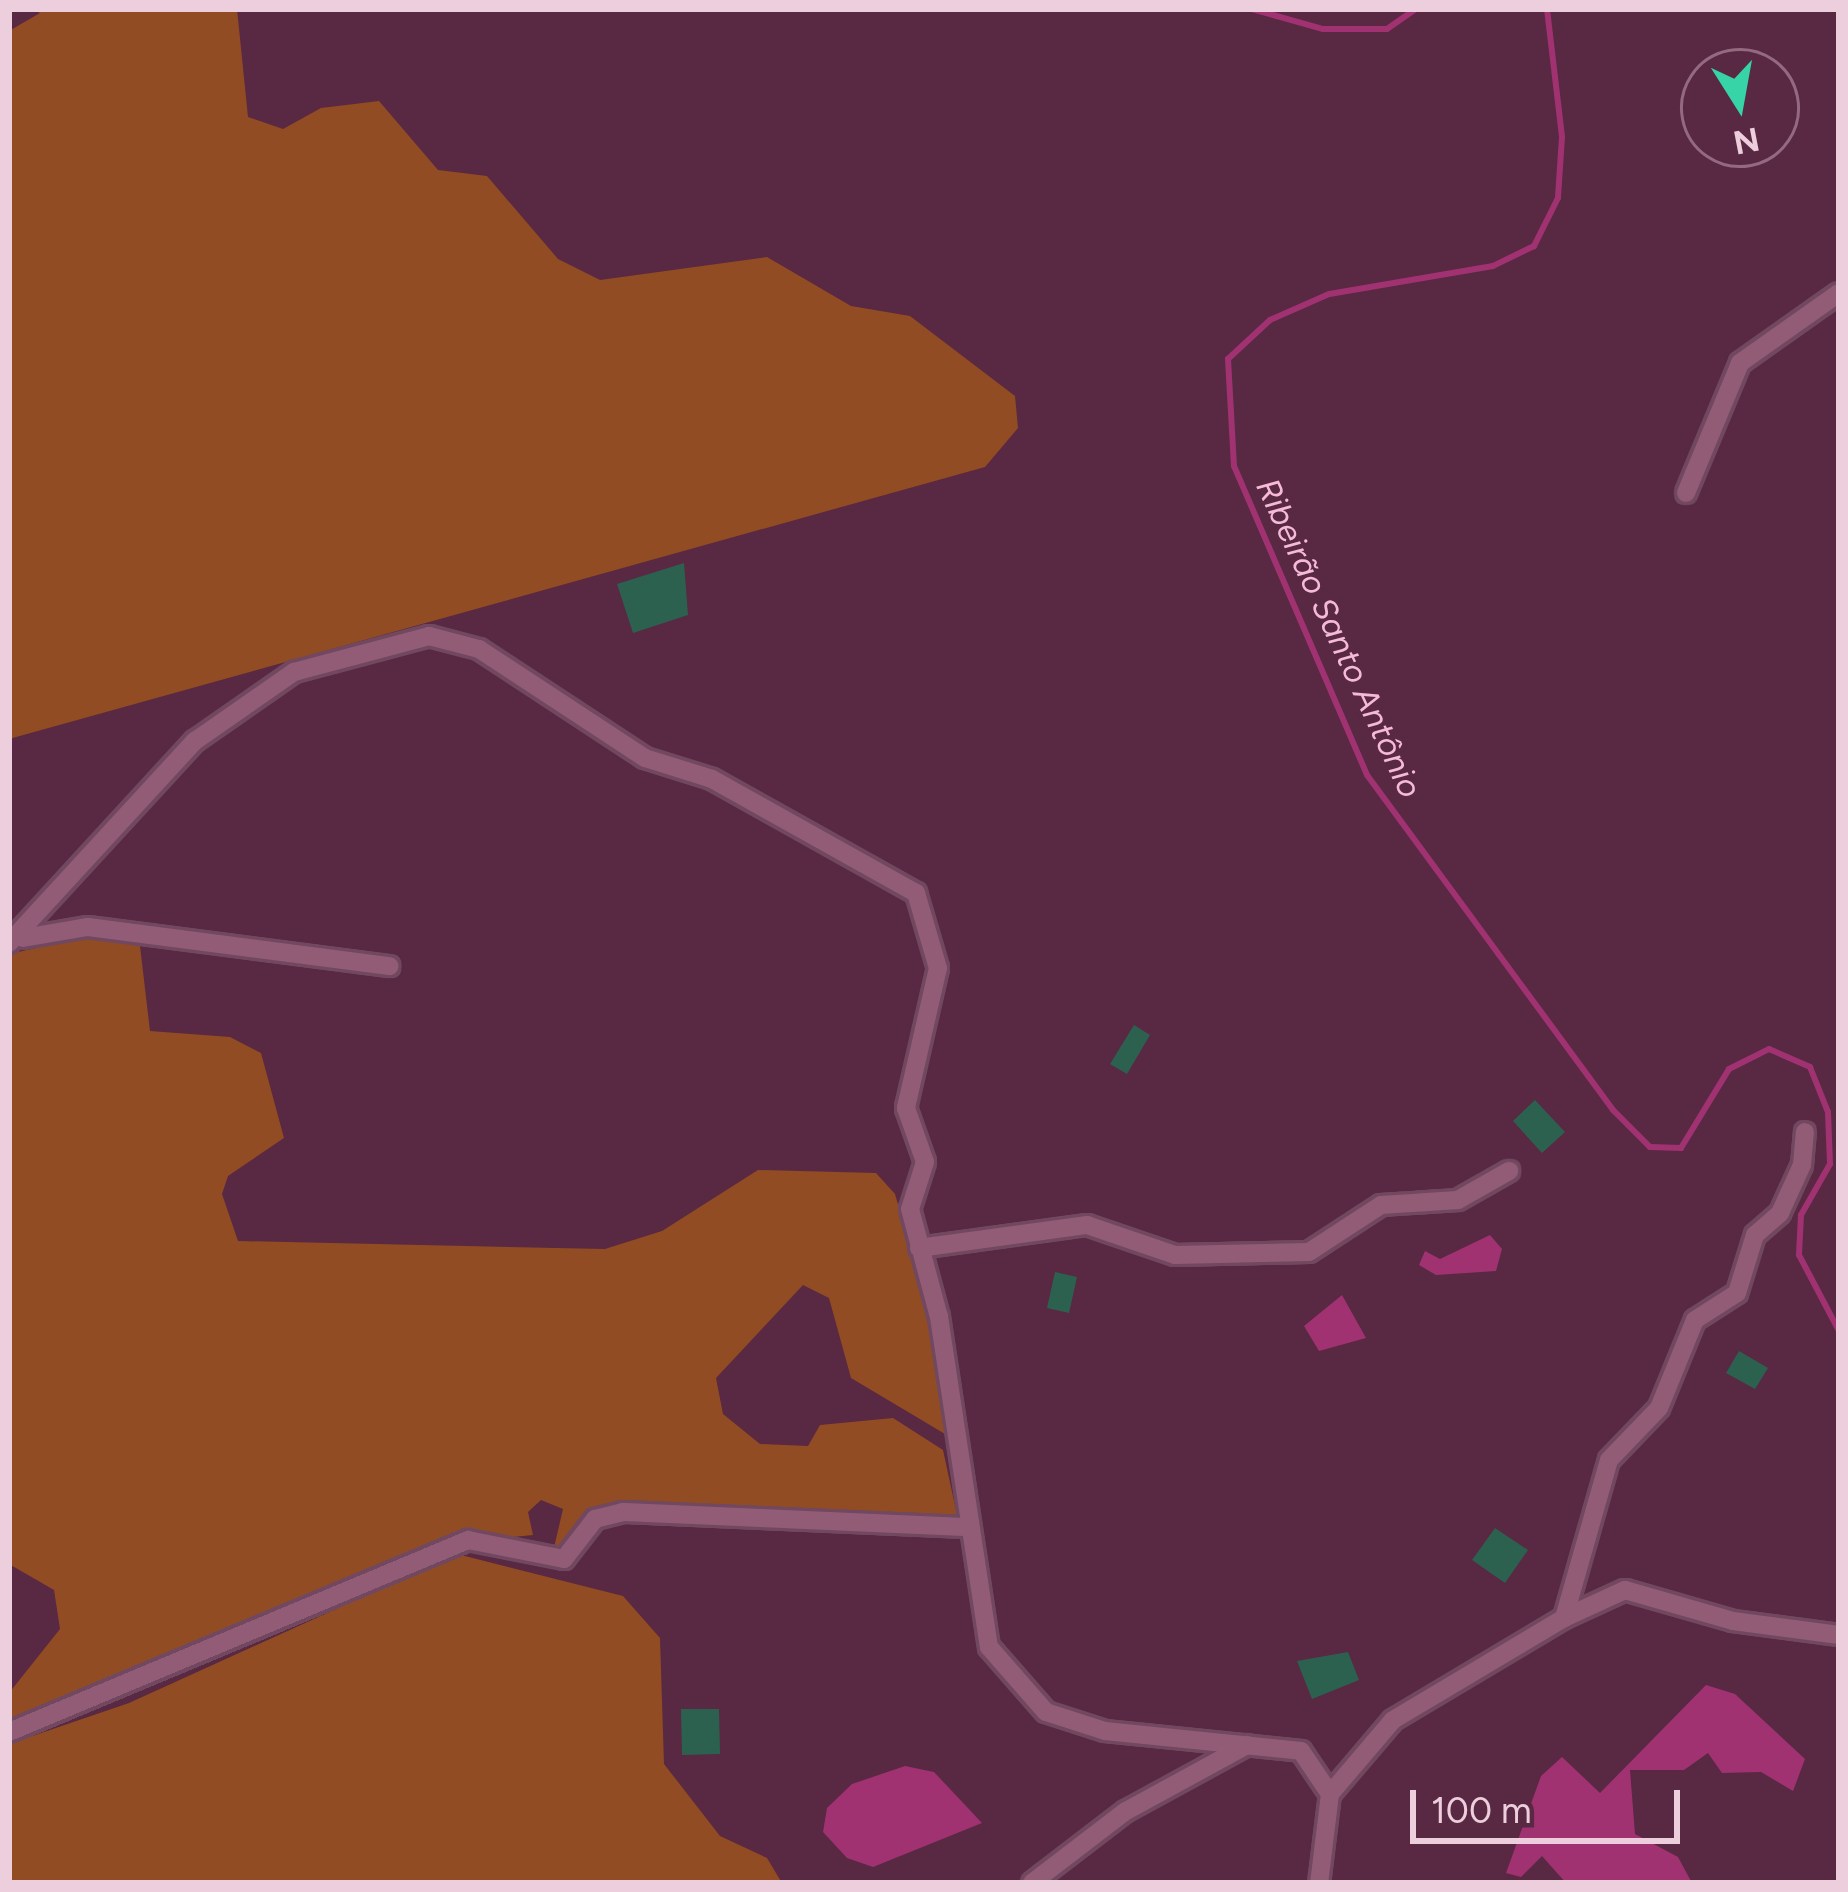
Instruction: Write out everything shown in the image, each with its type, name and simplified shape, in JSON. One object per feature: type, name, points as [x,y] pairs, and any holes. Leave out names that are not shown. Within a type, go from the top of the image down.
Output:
[{"type":"street","points":[[1686,493],[1739,363],[1839,293]]},
{"type":"street","points":[[16,940],[195,741],[294,672],[429,636],[479,649],[645,758],[712,779],[916,893],[938,968],[906,1108],[925,1162],[910,1209],[989,1648],[1023,1695],[1106,1731],[1301,1751],[1330,1794]]},
{"type":"street","points":[[16,940],[88,927],[388,966]]},
{"type":"street","points":[[1564,1618],[1609,1460],[1659,1408],[1695,1320],[1737,1293],[1755,1235],[1780,1214],[1802,1166],[1804,1132]]},
{"type":"street","points":[[919,1249],[1087,1226],[1174,1255],[1309,1252],[1381,1205],[1458,1200],[1509,1171]]},
{"type":"street","points":[[9,1732],[468,1540],[564,1559],[596,1519],[622,1512],[967,1527]]},
{"type":"street","points":[[1319,1883],[1330,1794],[1393,1720],[1564,1618],[1624,1590],[1733,1622],[1839,1635]]},
{"type":"street","points":[[1032,1883],[1126,1811],[1252,1743]]},
{"type":"shaded area","points":[[31,9],[237,9],[248,117],[283,129],[321,108],[379,101],[438,170],[487,176],[558,259],[600,280],[767,257],[851,306],[910,316],[1015,396],[1018,428],[985,467],[9,739],[9,31],[40,13]]},
{"type":"shaded area","points":[[90,936],[140,946],[150,1031],[230,1037],[261,1053],[284,1138],[228,1176],[222,1194],[238,1241],[605,1249],[662,1231],[758,1170],[876,1173],[895,1194],[927,1304],[945,1434],[851,1378],[829,1298],[803,1285],[716,1378],[723,1414],[760,1444],[808,1446],[820,1425],[893,1418],[943,1450],[959,1524],[590,1509],[576,1544],[553,1552],[563,1509],[541,1500],[528,1512],[533,1535],[493,1539],[9,1724],[9,1693],[60,1629],[54,1590],[9,1564],[9,954]]},
{"type":"shaded area","points":[[1490,1235],[1502,1249],[1496,1271],[1436,1275],[1419,1265],[1425,1251],[1440,1259]]},
{"type":"shaded area","points":[[1342,1295],[1366,1338],[1319,1351],[1304,1326]]},
{"type":"shaded area","points":[[457,1554],[623,1596],[660,1638],[664,1764],[720,1836],[767,1858],[782,1883],[9,1883],[9,1744],[129,1703]]},
{"type":"shaded area","points":[[1706,1685],[1735,1694],[1805,1759],[1793,1791],[1761,1772],[1722,1773],[1708,1753],[1684,1770],[1630,1770],[1635,1834],[1678,1857],[1692,1883],[1566,1883],[1542,1856],[1521,1877],[1506,1873],[1541,1776],[1562,1757],[1600,1793]]},
{"type":"shaded area","points":[[905,1766],[934,1772],[982,1823],[873,1867],[847,1858],[823,1832],[827,1808],[852,1784]]},
{"type":"building","points":[[684,563],[688,615],[633,633],[617,584]]},
{"type":"building","points":[[1134,1025],[1150,1035],[1127,1074],[1110,1064]]},
{"type":"building","points":[[1535,1100],[1565,1132],[1542,1153],[1513,1121]]},
{"type":"building","points":[[1055,1272],[1077,1277],[1069,1313],[1047,1308]]},
{"type":"building","points":[[1739,1351],[1768,1368],[1755,1389],[1726,1373]]},
{"type":"building","points":[[1495,1528],[1528,1550],[1505,1583],[1472,1560]]},
{"type":"building","points":[[1348,1652],[1359,1680],[1312,1699],[1297,1661]]},
{"type":"building","points":[[681,1709],[719,1709],[720,1754],[682,1755]]},
{"type":"waterway","name":"Ribeirão Santo Antônio","points":[[1252,9],[1323,29],[1387,29],[1416,9]]},
{"type":"waterway","name":"Ribeirão Santo Antônio","points":[[1547,9],[1562,137],[1558,198],[1534,246],[1493,266],[1329,294],[1270,320],[1228,359],[1234,466],[1367,775],[1613,1110],[1650,1147],[1681,1148],[1729,1069],[1769,1049],[1810,1067],[1828,1112],[1830,1164],[1801,1215],[1799,1255],[1839,1331]]}]
